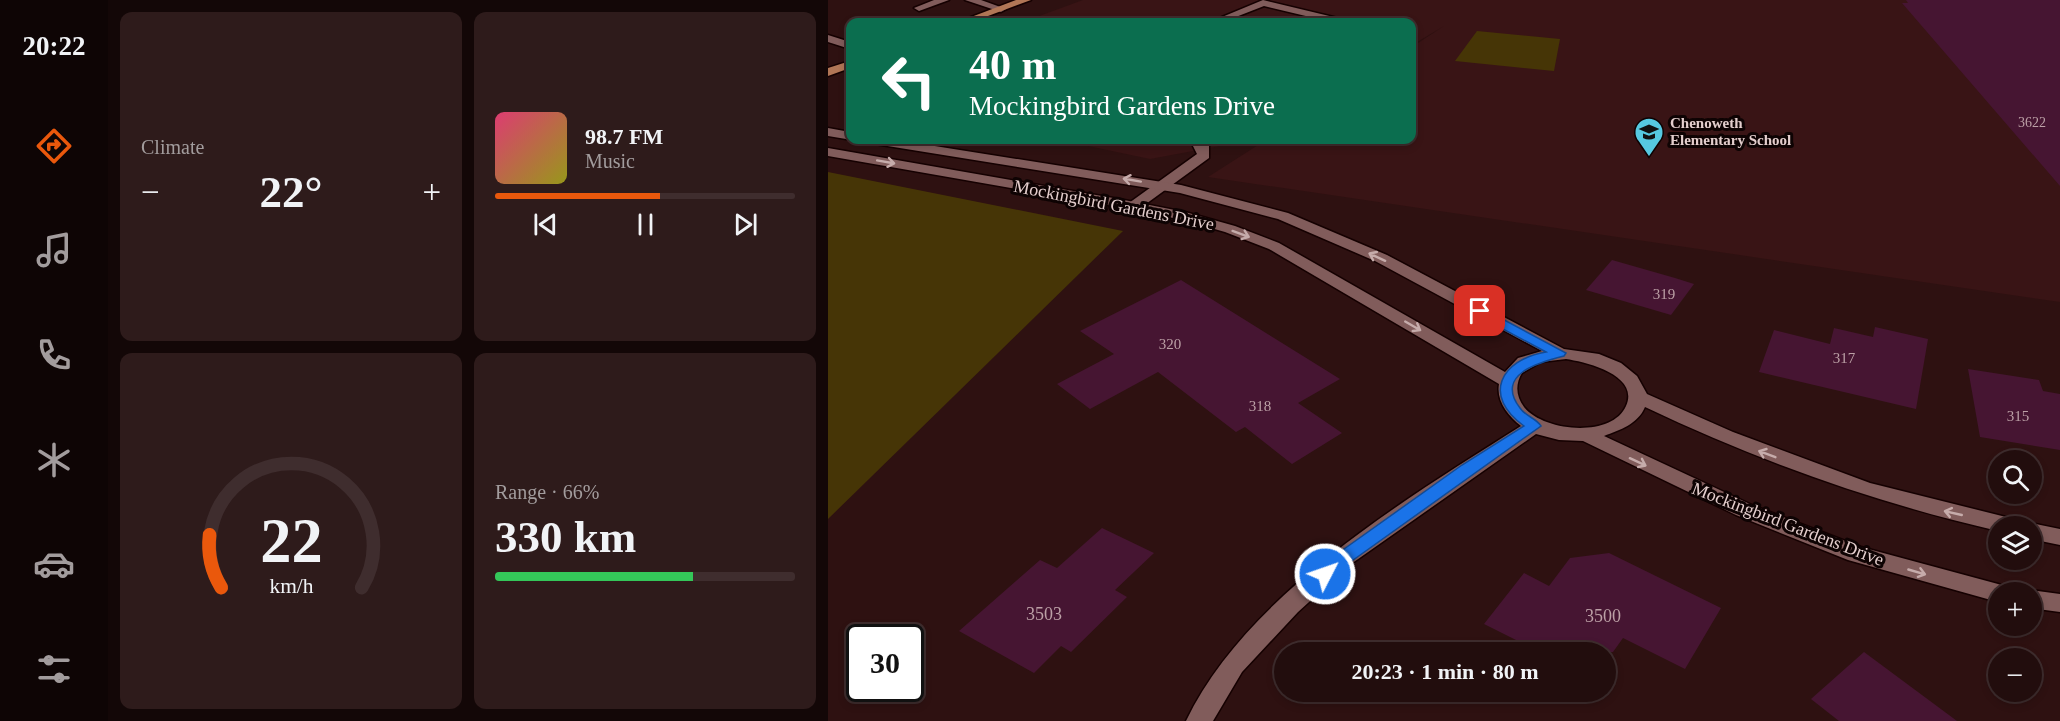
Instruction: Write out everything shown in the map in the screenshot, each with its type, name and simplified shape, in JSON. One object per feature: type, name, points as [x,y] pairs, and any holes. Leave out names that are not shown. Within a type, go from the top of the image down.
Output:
[{"type":"main road","points":[[975,18],[1026,0]]},
{"type":"main road","points":[[828,72],[846,65]]},
{"type":"street","points":[[919,8],[944,0]]},
{"type":"street","points":[[970,0],[1001,9]]},
{"type":"street","points":[[1248,0],[1268,2],[1327,18]]},
{"type":"street","points":[[1226,18],[1268,2]]},
{"type":"street","points":[[828,38],[846,45]]},
{"type":"street","points":[[828,132],[846,135]]},
{"type":"street","name":"Mockingbird Gardens Drive","points":[[900,144],[1164,186],[1283,216],[1381,258],[1559,353]]},
{"type":"street","points":[[1134,206],[1204,155],[1201,144]]},
{"type":"street","name":"Mockingbird Gardens Drive","points":[[828,152],[1185,216],[1274,246],[1507,381]]},
{"type":"street","name":"Mockingbird Gardens Drive","points":[[1559,353],[1584,354],[1607,361],[1626,373],[1637,388],[1638,397],[1638,404],[1630,419],[1611,430],[1586,435],[1559,434],[1534,426],[1515,413],[1506,397],[1507,381],[1518,367],[1536,358],[1559,353]]},
{"type":"street","points":[[1638,397],[1725,438],[1817,473],[1923,506],[1988,521]]},
{"type":"street","points":[[1199,721],[1233,665],[1290,606],[1343,558],[1468,469],[1534,426]]},
{"type":"street","name":"Mockingbird Gardens Drive","points":[[1586,435],[1744,510],[1856,554],[1988,590]]},
{"type":"street","points":[[2042,533],[2060,537]]},
{"type":"street","points":[[2042,600],[2060,603]]},
{"type":"shaded area","name":"Chenoweth Elementary School","points":[[1083,0],[2060,0],[2060,302],[1208,177],[1260,144],[1416,144],[1416,44],[1444,26],[1416,43],[1416,18],[1034,18]]},
{"type":"shaded area","points":[[1477,31],[1560,39],[1554,71],[1455,61]]},
{"type":"shaded area","points":[[1079,144],[1231,144],[1150,159]]},
{"type":"shaded area","points":[[828,172],[1123,231],[828,519]]},
{"type":"building","points":[[1906,0],[2060,0],[2060,186],[1902,3],[1908,3]]},
{"type":"building","points":[[1612,260],[1694,284],[1671,315],[1586,290]]},
{"type":"building","points":[[1181,280],[1340,379],[1298,403],[1342,433],[1292,464],[1245,427],[1236,432],[1158,372],[1090,409],[1057,384],[1114,354],[1080,331]]},
{"type":"building","points":[[1875,327],[1928,339],[1916,409],[1759,372],[1774,330],[1830,344],[1834,328],[1873,337]]},
{"type":"building","points":[[1968,369],[2039,380],[2043,391],[2060,394],[2060,450],[1980,437]]},
{"type":"building","points":[[1102,528],[1154,553],[1115,590],[1127,597],[1071,652],[1061,646],[1034,673],[959,631],[1040,560],[1057,568]]},
{"type":"building","points":[[1609,553],[1721,608],[1685,669],[1623,638],[1616,648],[1616,642],[1520,642],[1484,624],[1524,573],[1549,586],[1570,558]]},
{"type":"building","points":[[1864,652],[1957,721],[1839,721],[1811,699]]},
{"type":"place","name":"Chenoweth Elementary School","points":[[1649,158]]},
{"type":"route","points":[[1325,574],[1343,558],[1468,469],[1534,426],[1515,413],[1506,397],[1507,381],[1518,367],[1536,358],[1559,353],[1480,311]]}]
